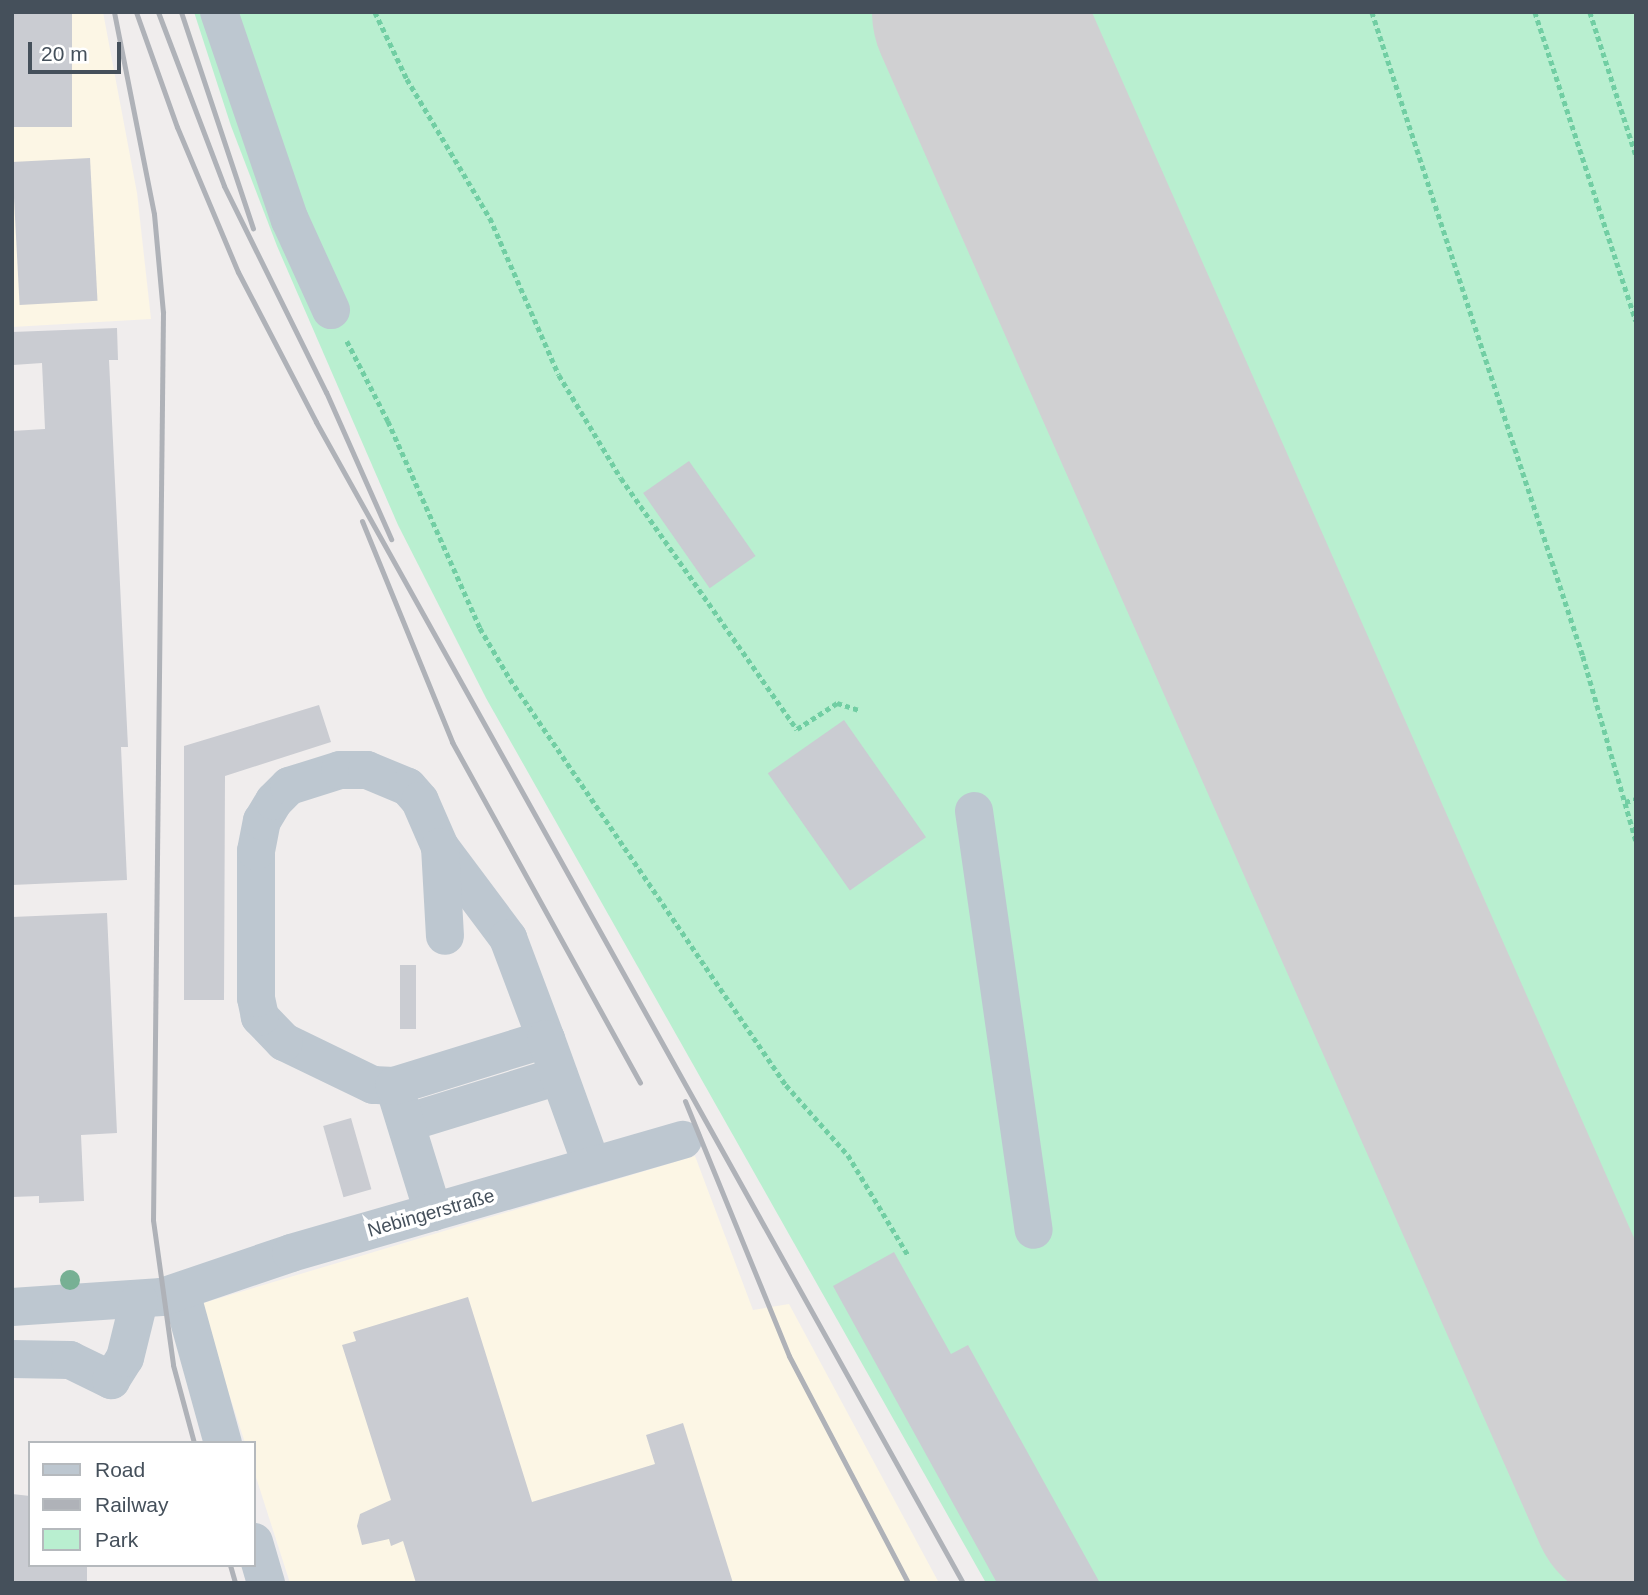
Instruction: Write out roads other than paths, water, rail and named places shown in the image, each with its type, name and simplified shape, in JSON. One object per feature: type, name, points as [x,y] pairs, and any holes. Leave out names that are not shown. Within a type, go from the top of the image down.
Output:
[{"type":"street","points":[[219,12],[290,220],[331,310]]},
{"type":"street","points":[[546,1038],[394,1086],[373,1085],[284,1042],[265,1026],[256,998],[256,851],[262,821],[289,786],[340,771],[367,771],[408,787],[420,801],[440,847],[508,937],[546,1038],[592,1166]]},
{"type":"street","points":[[974,811],[1034,1230]]},
{"type":"street","points":[[440,847],[445,936]]},
{"type":"street","points":[[406,1123],[559,1076]]},
{"type":"street","points":[[394,1086],[433,1212]]},
{"type":"street","name":"Nebingerstraße","points":[[12,1307],[139,1301],[181,1292],[433,1212],[683,1140]]},
{"type":"street","points":[[181,1292],[222,1441]]},
{"type":"street","points":[[12,1359],[70,1360],[111,1380],[125,1358],[139,1301]]},
{"type":"street","points":[[256,1549],[266,1583]]},
{"type":"railway","points":[[114,12],[154,214],[163,312],[153,1220],[173,1365],[193,1441]]},
{"type":"railway","points":[[136,12],[177,127],[238,272],[316,422],[963,1583]]},
{"type":"railway","points":[[158,12],[224,186],[326,392],[391,539]]},
{"type":"railway","points":[[181,12],[253,228]]},
{"type":"railway","points":[[362,521],[452,742],[640,1083]]},
{"type":"railway","points":[[685,1101],[789,1356],[908,1583]]},
{"type":"railway","points":[[231,1567],[235,1583]]}]
